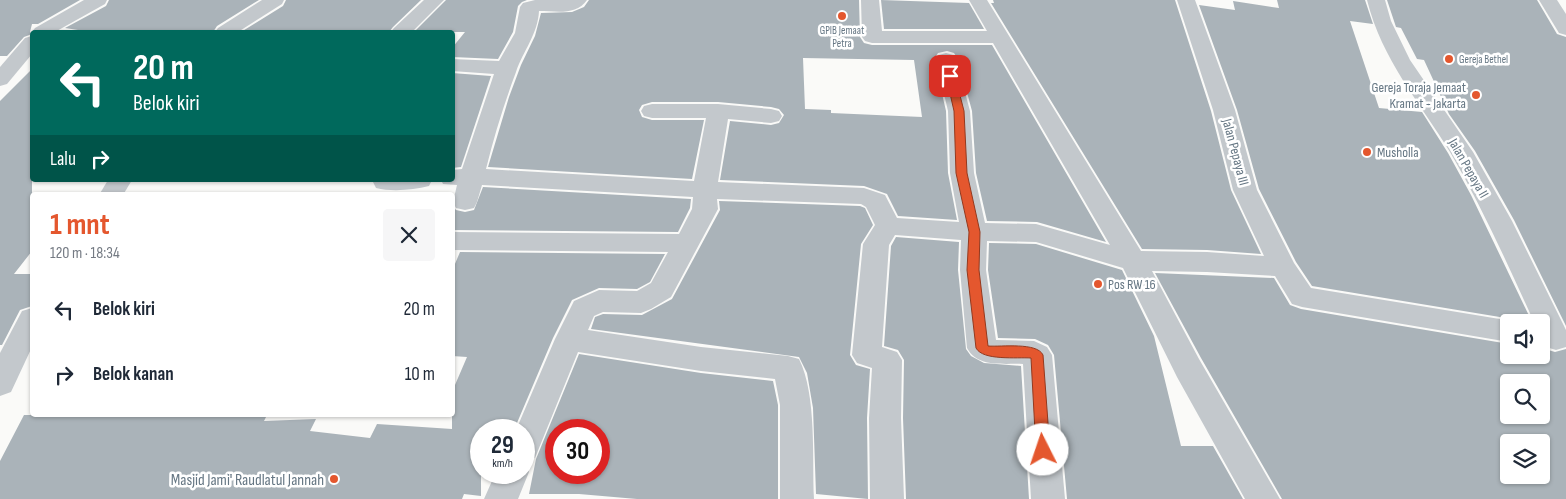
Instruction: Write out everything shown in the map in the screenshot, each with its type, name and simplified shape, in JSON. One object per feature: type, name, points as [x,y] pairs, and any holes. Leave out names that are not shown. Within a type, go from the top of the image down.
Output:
[{"type":"street","points":[[46,30],[98,0]]},
{"type":"street","points":[[227,30],[275,0]]},
{"type":"street","points":[[403,30],[435,0]]},
{"type":"street","points":[[465,202],[462,177],[507,68],[525,36],[530,20],[530,7],[536,5],[571,5],[578,0]]},
{"type":"street","points":[[870,0],[872,37],[1000,37]]},
{"type":"street","points":[[978,0],[1133,261],[1188,368],[1263,499]]},
{"type":"street","name":"Jalan Pepaya III","points":[[1186,0],[1224,110],[1245,190],[1283,267],[1302,297],[1500,330]]},
{"type":"street","name":"Jalan Pepaya II","points":[[1376,0],[1379,16],[1394,52],[1461,151],[1514,250],[1555,339]]},
{"type":"street","points":[[1548,0],[1566,29]]},
{"type":"street","points":[[0,80],[17,52]]},
{"type":"street","points":[[946,59],[959,111],[962,173],[974,232],[973,270],[982,348],[986,351],[1034,352],[1037,355],[1048,499]]},
{"type":"street","points":[[455,65],[507,68]]},
{"type":"street","points":[[652,111],[718,111],[771,116]]},
{"type":"street","points":[[535,421],[569,339],[584,309],[599,301],[641,302],[661,290],[705,208],[705,190],[718,111]]},
{"type":"street","points":[[462,177],[705,190],[864,196],[876,201],[888,226]]},
{"type":"street","points":[[384,186],[408,182]]},
{"type":"street","points":[[888,226],[974,232],[1036,233],[1133,261],[1207,262],[1283,267]]},
{"type":"street","points":[[887,499],[884,418],[887,360],[867,355],[876,244],[888,226]]},
{"type":"street","points":[[455,241],[685,243]]},
{"type":"street","points":[[14,368],[30,324]]},
{"type":"street","points":[[569,339],[701,358],[788,368],[795,405],[797,499]]},
{"type":"street","points":[[501,499],[508,484]]},
{"type":"building","points":[[0,0],[80,0],[38,24],[32,24],[30,35],[24,37],[7,56],[0,56]]},
{"type":"building","points":[[109,0],[259,0],[217,26],[214,30],[78,30],[65,28],[106,6]]},
{"type":"building","points":[[286,0],[421,0],[391,30],[244,30],[283,6]]},
{"type":"building","points":[[446,0],[527,0],[518,6],[513,32],[498,59],[455,57],[455,44],[465,32],[455,32],[455,30],[416,30]]},
{"type":"building","points":[[589,0],[859,0],[860,37],[864,43],[872,45],[992,45],[1106,242],[1037,222],[987,221],[976,173],[972,111],[958,59],[954,53],[947,51],[938,53],[934,59],[946,111],[948,173],[957,220],[898,216],[887,194],[864,186],[720,180],[730,121],[771,125],[779,123],[784,115],[779,109],[771,107],[718,102],[652,102],[642,105],[639,110],[642,117],[652,120],[704,120],[692,179],[488,167],[509,97],[521,65],[535,36],[541,13],[572,12],[584,7]],"holes":[[[803,58],[914,60],[922,117],[831,113],[831,110],[805,109]]]},
{"type":"building","points":[[881,0],[969,3],[984,29],[884,29]]},
{"type":"building","points":[[993,0],[1175,0],[1211,111],[1231,190],[1261,254],[1207,250],[1142,249],[991,3],[994,3]]},
{"type":"building","points":[[1277,0],[1365,0],[1373,24],[1350,21],[1379,108],[1422,112],[1448,153],[1471,195],[1528,314],[1500,314],[1500,317],[1312,286],[1296,262],[1259,189],[1237,110],[1199,5],[1235,10],[1233,1],[1279,8]]},
{"type":"building","points":[[1387,0],[1537,0],[1557,34],[1566,37],[1566,326],[1514,220],[1475,151],[1449,114],[1424,60],[1417,59],[1401,28],[1396,27]]},
{"type":"building","points":[[30,71],[30,182],[32,182],[32,192],[30,192],[30,254],[14,274],[30,274],[30,307],[20,310],[2,345],[0,345],[0,101]]},
{"type":"building","points":[[455,73],[491,76],[461,167],[455,168]]},
{"type":"building","points":[[483,187],[691,199],[690,208],[678,232],[455,230],[455,209],[465,212],[474,210]]},
{"type":"building","points":[[719,201],[860,206],[865,208],[873,225],[861,244],[850,355],[856,365],[870,369],[867,418],[868,499],[816,494],[813,408],[807,373],[799,357],[591,329],[595,317],[603,314],[642,315],[672,299],[720,210]]},
{"type":"building","points":[[896,237],[959,242],[958,270],[966,349],[971,356],[984,363],[1021,366],[1029,499],[906,499],[903,418],[904,360],[898,350],[884,346],[891,246]]},
{"type":"building","points":[[989,243],[1036,244],[1122,270],[1154,336],[1181,446],[1213,446],[1243,499],[1067,499],[1054,355],[1048,345],[1035,339],[998,338],[988,270]]},
{"type":"building","points":[[460,252],[665,254],[650,282],[637,289],[599,288],[572,300],[553,338],[519,419],[470,419],[470,484],[481,484],[481,496],[464,494],[462,499],[0,499],[0,461],[24,415],[30,415],[30,417],[266,417],[264,421],[316,419],[310,431],[370,438],[377,424],[452,429],[452,417],[455,417],[455,385],[467,357],[455,356],[455,264]]},
{"type":"building","points":[[1155,273],[1274,278],[1290,305],[1301,309],[1500,342],[1500,364],[1550,364],[1550,350],[1555,352],[1566,349],[1566,499],[1282,499],[1201,358]]},
{"type":"building","points":[[579,354],[701,373],[773,381],[778,405],[778,499],[637,499],[579,494],[529,494],[531,484],[535,484],[535,464],[545,437],[545,484],[610,484],[610,419],[552,419]]},
{"type":"place","name":"GPIB Jemaat Petra","points":[[842,16]]},
{"type":"place","name":"Gereja Bethel","points":[[1449,59]]},
{"type":"place","name":"Gereja Toraja Jemaat Kramat - Jakarta","points":[[1476,95]]},
{"type":"place","name":"Musholla","points":[[1367,152]]},
{"type":"place","name":"Pos RW 16","points":[[1098,284]]},
{"type":"place","name":"Masjid Jami' Raudlatul Jannah","points":[[334,479]]},
{"type":"route","points":[[950,76],[959,111],[962,173],[974,232],[973,270],[982,348],[986,351],[1034,352],[1037,355],[1043,450]]}]
